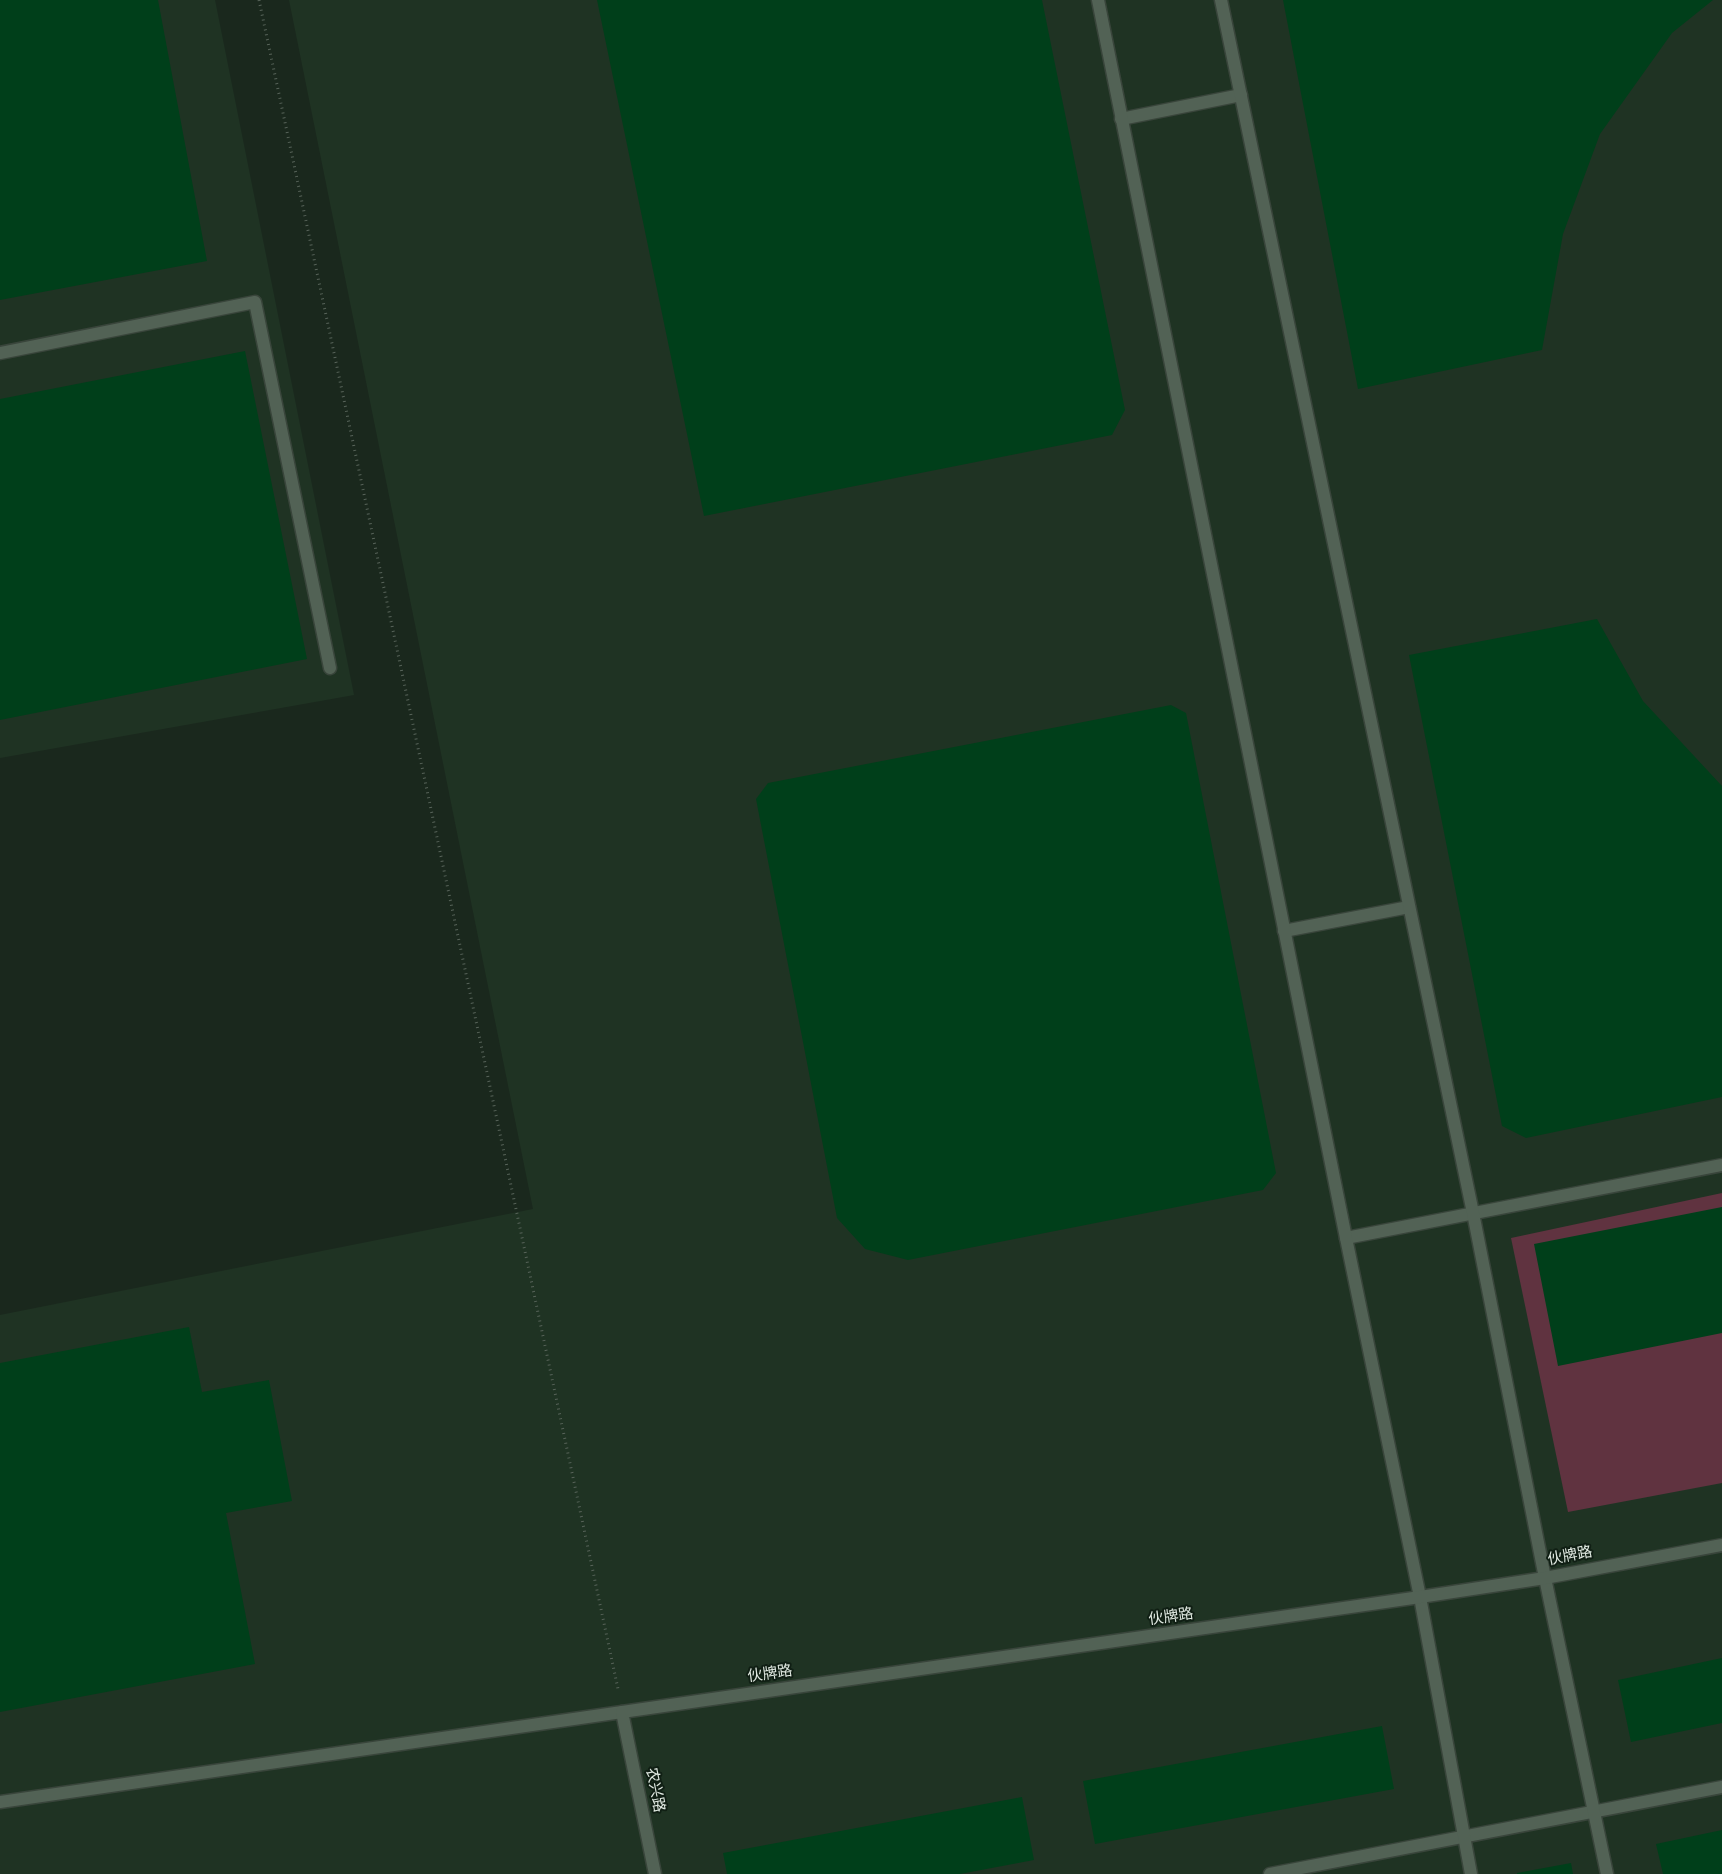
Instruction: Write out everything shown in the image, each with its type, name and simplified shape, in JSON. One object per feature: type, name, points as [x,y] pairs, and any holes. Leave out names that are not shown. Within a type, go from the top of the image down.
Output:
[{"type":"street","points":[[1098,0],[1284,931],[1420,1597],[1471,1874]]},
{"type":"street","points":[[1221,0],[1473,1213],[1606,1874]]},
{"type":"street","points":[[1121,119],[1241,96]]},
{"type":"street","points":[[0,353],[255,302],[330,668]]},
{"type":"street","points":[[1284,931],[1409,907]]},
{"type":"street","points":[[1346,1238],[1722,1165]]},
{"type":"street","name":"伙牌路","points":[[0,1802],[1420,1597],[1545,1578],[1722,1545]]},
{"type":"street","name":"农兴路","points":[[622,1712],[655,1874]]},
{"type":"street","points":[[1270,1874],[1722,1787]]},
{"type":"path","points":[[259,0],[622,1712]]},
{"type":"shaded area","points":[[0,0],[215,0],[354,695],[0,758]]},
{"type":"shaded area","points":[[289,0],[1722,0],[1722,1874],[0,1874],[0,1315],[533,1209]]},
{"type":"shaded area","points":[[1722,1193],[1722,1483],[1568,1512],[1511,1238]]},
{"type":"building","points":[[0,0],[158,0],[207,261],[0,300]]},
{"type":"building","points":[[597,0],[1042,0],[1125,410],[1112,435],[704,516]]},
{"type":"building","points":[[1283,0],[1713,0],[1672,33],[1600,134],[1563,234],[1542,350],[1358,389]]},
{"type":"building","points":[[245,351],[307,659],[0,720],[0,399]]},
{"type":"building","points":[[1597,619],[1643,701],[1722,786],[1722,1097],[1526,1138],[1502,1126],[1409,655]]},
{"type":"building","points":[[1171,705],[1186,713],[1276,1173],[1263,1190],[908,1260],[865,1249],[837,1218],[756,799],[768,783]]},
{"type":"building","points":[[1722,1207],[1722,1333],[1558,1366],[1534,1244]]},
{"type":"building","points":[[189,1327],[202,1392],[269,1380],[292,1501],[226,1513],[255,1664],[0,1712],[0,1363]]},
{"type":"building","points":[[1722,1658],[1722,1723],[1631,1742],[1618,1680]]},
{"type":"building","points":[[1382,1726],[1394,1789],[1095,1844],[1083,1781]]},
{"type":"building","points":[[1022,1797],[1034,1860],[960,1874],[727,1874],[723,1853]]},
{"type":"building","points":[[1722,1830],[1722,1874],[1663,1874],[1656,1844]]},
{"type":"building","points":[[1571,1863],[1573,1874],[1517,1874],[1517,1873]]}]
